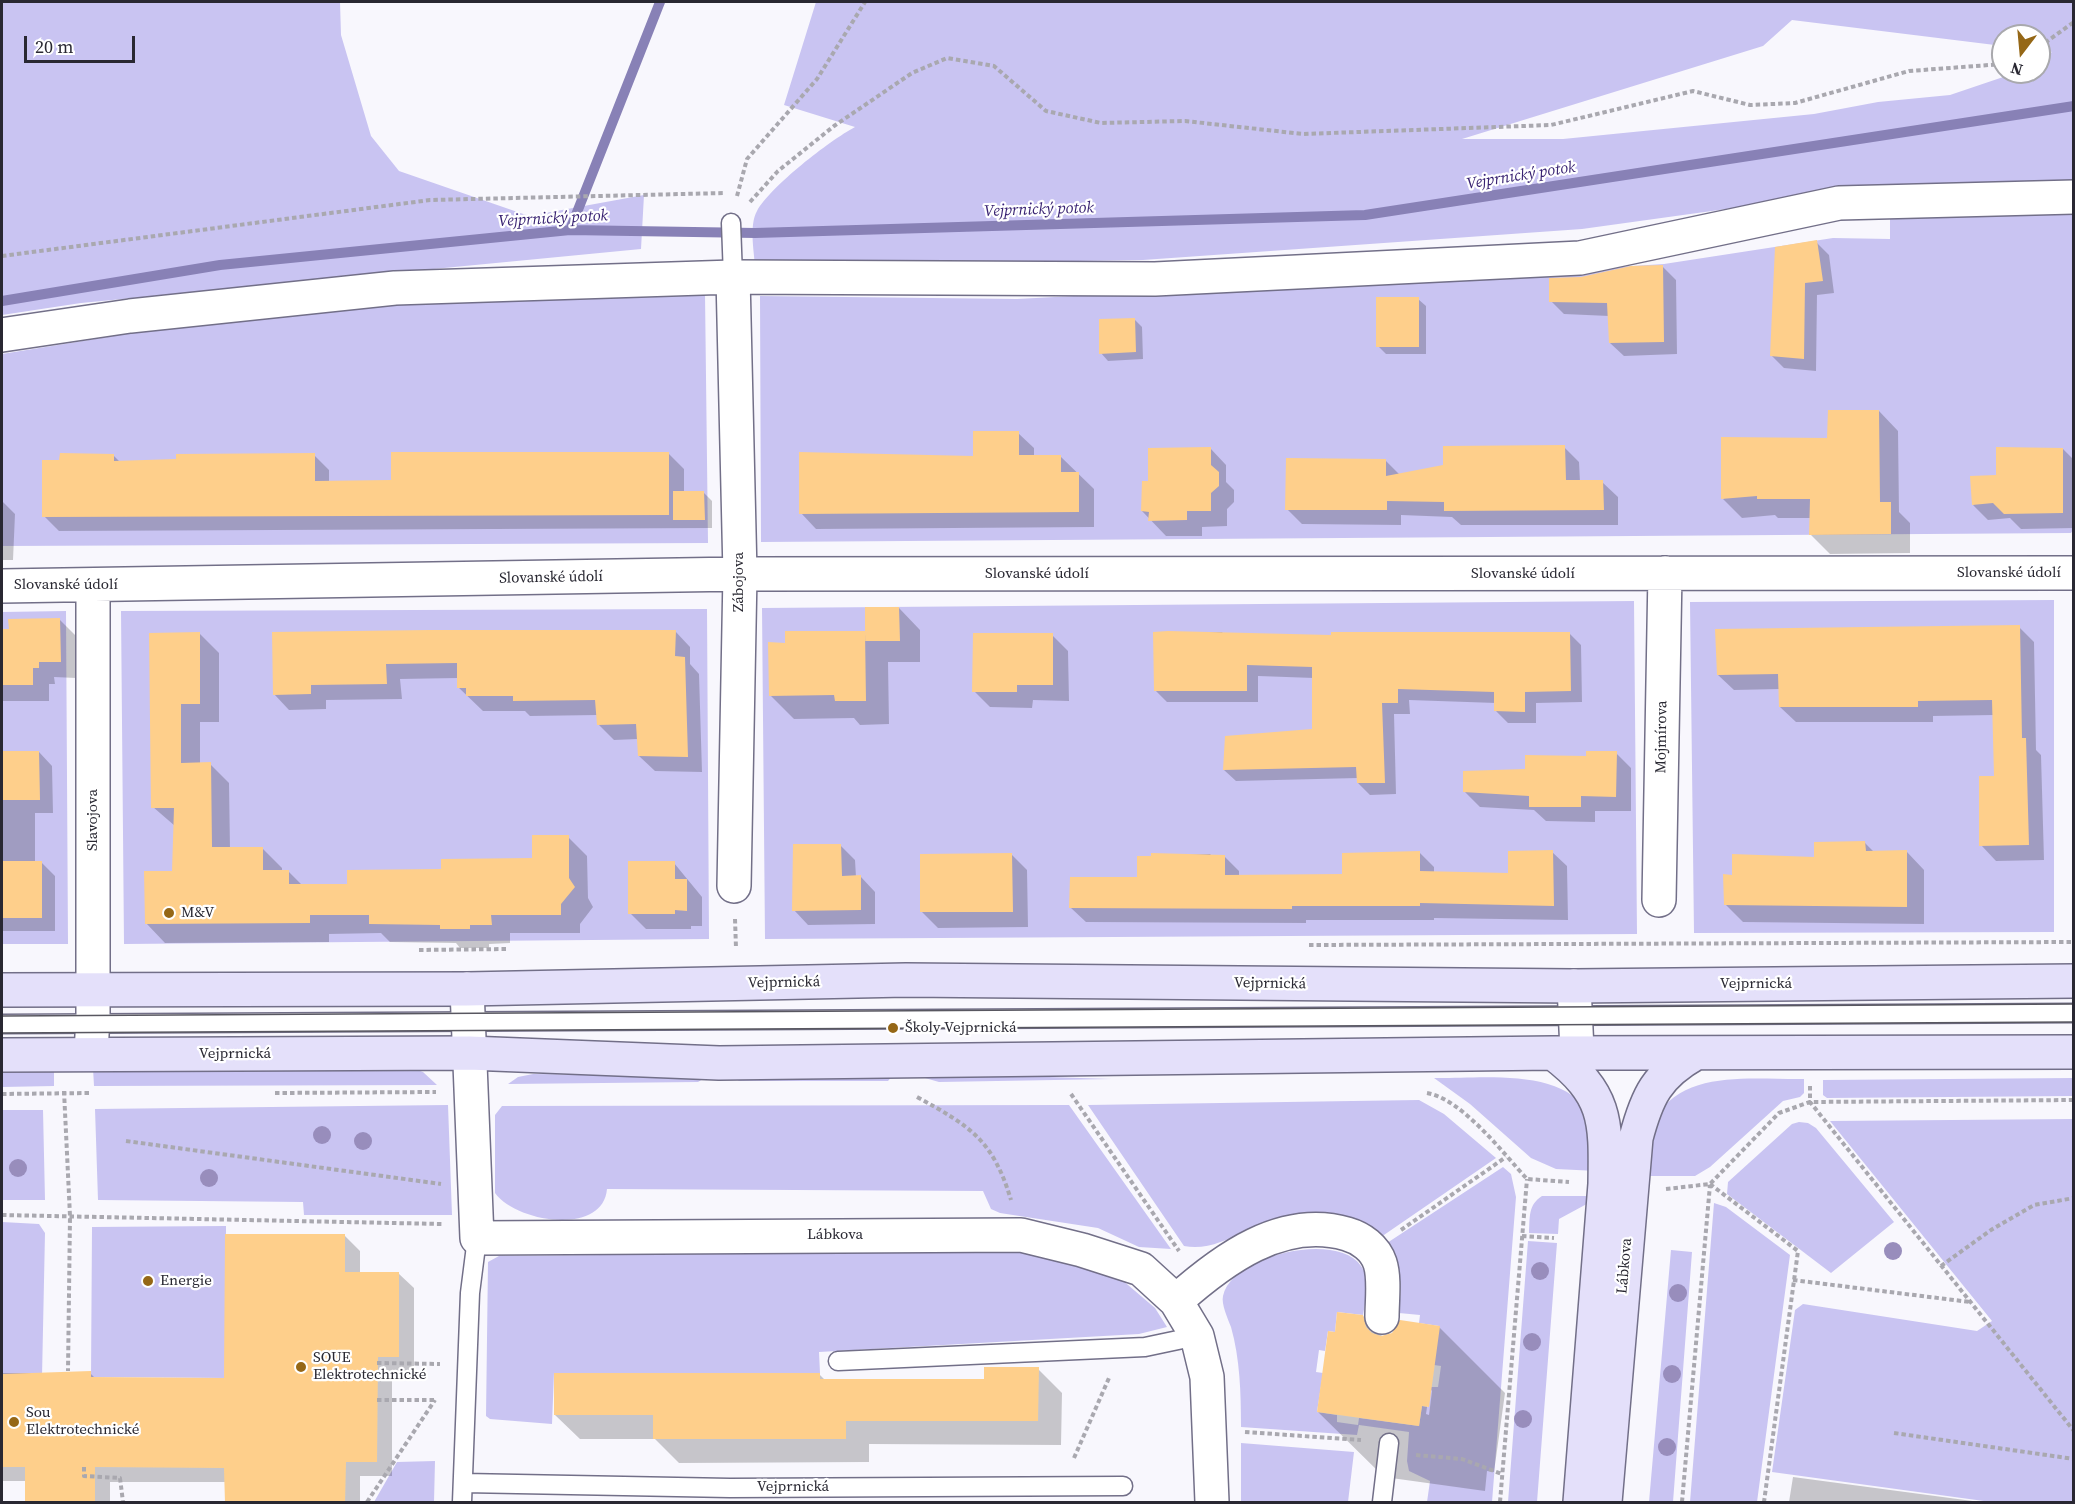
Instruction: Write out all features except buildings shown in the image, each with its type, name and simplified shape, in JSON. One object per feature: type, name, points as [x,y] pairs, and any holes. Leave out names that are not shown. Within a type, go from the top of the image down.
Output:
[{"type":"main road","name":"Vejprnická","points":[[2,990],[467,989],[906,980],[1574,1001],[1662,984],[2073,981]]},
{"type":"main road","name":"Vejprnická","points":[[2,1055],[92,1039],[468,1038],[719,1063],[1569,1059],[1696,1053],[2073,1052]]},
{"type":"main road","name":"Lábkova","points":[[1605,1503],[1636,1138],[1645,1105],[1659,1081],[1674,1065],[1696,1053]]},
{"type":"main road","name":"Lábkova","points":[[1569,1059],[1592,1090],[1604,1120],[1606,1144],[1605,1184],[1580,1503]]},
{"type":"street","points":[[2,334],[130,316],[396,288],[733,270],[1155,279],[1580,258],[1839,203],[2073,197]]},
{"type":"street","name":"Zábojova","points":[[733,270],[740,574],[734,886]]},
{"type":"street","name":"Mojmírova","points":[[1659,900],[1665,573]]},
{"type":"street","name":"Slovanské údolí","points":[[2,586],[740,574],[2073,573]]},
{"type":"street","name":"Slavojova","points":[[92,1039],[93,586]]},
{"type":"street","points":[[467,989],[477,1238]]},
{"type":"street","points":[[1569,1059],[1574,1001]]},
{"type":"street","points":[[1176,1301],[1226,1260],[1272,1236],[1328,1228],[1354,1236],[1373,1249],[1380,1264],[1382,1317]]},
{"type":"street","name":"Lábkova","points":[[477,1238],[1021,1235],[1082,1250],[1141,1269],[1176,1301],[1197,1336],[1207,1377],[1212,1503]]},
{"type":"lane","points":[[731,223],[733,270]]},
{"type":"lane","name":"Vejprnická","points":[[468,1038],[1574,1001],[2073,1013]]},
{"type":"lane","name":"Vejprnická","points":[[2,1024],[92,1039]]},
{"type":"lane","points":[[462,1503],[470,1293],[477,1238]]},
{"type":"lane","points":[[838,1361],[1145,1347],[1197,1336]]},
{"type":"lane","points":[[1382,1503],[1389,1443]]},
{"type":"lane","name":"Vejprnická","points":[[464,1483],[730,1488],[1123,1486]]},
{"type":"path","points":[[731,223],[747,159],[817,79],[865,2]]},
{"type":"path","points":[[2051,38],[2073,22]]},
{"type":"path","points":[[731,223],[778,171],[834,126],[912,73],[947,58],[994,66],[1046,111],[1101,123],[1185,121],[1304,135],[1551,125],[1693,91],[1750,105],[1795,103],[1909,71],[1991,65]]},
{"type":"path","points":[[2,256],[430,200],[738,193]]},
{"type":"path","points":[[1659,900],[1662,984]]},
{"type":"path","points":[[1303,945],[2073,942]]},
{"type":"path","points":[[413,950],[516,949]]},
{"type":"path","points":[[725,949],[736,949]]},
{"type":"path","points":[[1810,1052],[1810,1102],[2073,1431]]},
{"type":"path","points":[[269,1093],[438,1092]]},
{"type":"path","points":[[908,1092],[957,1119],[987,1146],[1003,1174],[1021,1235]]},
{"type":"path","points":[[2,1094],[98,1093]]},
{"type":"path","points":[[1682,1503],[1710,1185],[1779,1113],[1810,1102],[2073,1100]]},
{"type":"path","points":[[65,1108],[70,1216],[68,1371]]},
{"type":"path","points":[[126,1141],[475,1188]]},
{"type":"path","points":[[1373,1249],[1506,1157]]},
{"type":"path","points":[[1500,1503],[1527,1179]]},
{"type":"path","points":[[1710,1185],[1798,1251],[1764,1503]]},
{"type":"path","points":[[1941,1266],[1991,1230],[2034,1205],[2073,1198]]},
{"type":"path","points":[[2,1215],[443,1224]]},
{"type":"path","points":[[1522,1236],[1554,1238]]},
{"type":"path","points":[[1793,1280],[1970,1302]]},
{"type":"path","points":[[1061,1486],[1123,1348]]},
{"type":"path","points":[[378,1363],[467,1365]]},
{"type":"path","points":[[377,1400],[466,1400]]},
{"type":"path","points":[[367,1503],[435,1400]]},
{"type":"path","points":[[1209,1427],[1389,1443],[1411,1454],[1462,1459],[1502,1474]]},
{"type":"path","points":[[1894,1433],[2073,1459]]},
{"type":"path","points":[[84,1467],[84,1476],[120,1478],[123,1503]]},
{"type":"shaded area","points":[[2,2],[340,2],[341,35],[371,136],[399,171],[529,216],[644,195],[641,249],[81,303],[2,315]]},
{"type":"shaded area","points":[[816,2],[2073,2],[2073,184],[1856,191],[1582,229],[1143,260],[755,266],[753,223],[764,201],[787,177],[855,127],[784,105]],"holes":[[[1792,20],[1991,45],[1991,24],[2051,24],[2051,84],[1991,84],[1991,81],[1950,95],[1878,102],[1814,114],[1563,139],[1462,139],[1763,46]]]},
{"type":"shaded area","points":[[2073,212],[2073,530],[2071,533],[761,542],[760,296],[1017,299],[1664,264],[1833,238],[1890,239],[1890,216]]},
{"type":"shaded area","points":[[705,294],[708,543],[2,546],[2,354],[263,312],[352,306]]},
{"type":"shaded area","points":[[2054,600],[2054,932],[1694,933],[1690,602]]},
{"type":"shaded area","points":[[1634,601],[1637,934],[765,939],[762,608]]},
{"type":"shaded area","points":[[707,609],[709,939],[124,944],[121,611]]},
{"type":"shaded area","points":[[66,611],[68,944],[2,944],[2,612]]},
{"type":"shaded area","points":[[407,1066],[423,1072],[437,1085],[94,1086],[93,1068]]},
{"type":"shaded area","points":[[2,1069],[54,1069],[54,1086],[2,1087]]},
{"type":"shaded area","points":[[922,1073],[1112,1079],[939,1082],[925,1078]]},
{"type":"shaded area","points":[[533,1074],[708,1076],[698,1082],[508,1084],[518,1077]]},
{"type":"shaded area","points":[[894,1074],[888,1081],[739,1081],[734,1077]]},
{"type":"shaded area","points":[[1496,1077],[1542,1082],[1562,1089],[1578,1100],[1588,1116],[1597,1171],[1556,1169],[1531,1158],[1470,1104],[1434,1078]]},
{"type":"shaded area","points":[[2073,1078],[2073,1096],[1827,1098],[1823,1095],[1823,1080]]},
{"type":"shaded area","points":[[1804,1079],[1804,1093],[1800,1097],[1783,1101],[1710,1167],[1695,1176],[1642,1176],[1653,1124],[1668,1102],[1684,1091],[1722,1080]]},
{"type":"shaded area","points":[[1419,1100],[1444,1114],[1496,1158],[1381,1237],[1318,1218],[1300,1215],[1270,1220],[1228,1239],[1199,1247],[1184,1246],[1088,1105]]},
{"type":"shaded area","points":[[448,1105],[452,1215],[304,1215],[303,1202],[98,1200],[95,1109]]},
{"type":"shaded area","points":[[1069,1105],[1171,1249],[1139,1247],[1098,1228],[1000,1213],[991,1209],[983,1191],[607,1189],[602,1204],[591,1214],[576,1219],[558,1220],[521,1212],[495,1193],[495,1115],[502,1106]]},
{"type":"shaded area","points":[[2,1110],[43,1110],[45,1200],[2,1200]]},
{"type":"shaded area","points":[[2073,1119],[2073,1502],[1991,1502],[1772,1472],[1795,1310],[1803,1304],[1977,1331],[1992,1321],[1830,1121]]},
{"type":"shaded area","points":[[1808,1123],[1816,1128],[1894,1222],[1831,1273],[1727,1194],[1728,1182],[1792,1124]]},
{"type":"shaded area","points":[[1503,1167],[1511,1174],[1516,1197],[1492,1502],[1427,1502],[1430,1481],[1409,1471],[1407,1461],[1409,1432],[1359,1425],[1357,1435],[1241,1427],[1238,1364],[1223,1296],[1231,1282],[1245,1269],[1264,1259],[1286,1252],[1309,1249],[1331,1250],[1349,1256],[1361,1266],[1367,1283],[1363,1315],[1337,1312],[1335,1332],[1328,1331],[1325,1351],[1319,1350],[1316,1372],[1323,1373],[1317,1412],[1337,1415],[1337,1422],[1358,1425],[1359,1418],[1419,1426],[1422,1406],[1428,1407],[1431,1387],[1438,1387],[1441,1366],[1434,1365],[1439,1326],[1419,1323],[1420,1315],[1399,1313],[1400,1277],[1396,1261],[1387,1243]]},
{"type":"shaded area","points":[[1542,1196],[1595,1196],[1596,1199],[1559,1219],[1558,1234],[1529,1233],[1532,1207]]},
{"type":"shaded area","points":[[1714,1203],[1726,1207],[1790,1255],[1757,1502],[1690,1502]]},
{"type":"shaded area","points":[[2,1222],[39,1224],[45,1233],[42,1377],[2,1374]]},
{"type":"shaded area","points":[[226,1226],[226,1378],[91,1377],[92,1227]]},
{"type":"shaded area","points":[[1528,1241],[1557,1243],[1537,1502],[1508,1502]]},
{"type":"shaded area","points":[[1671,1250],[1692,1252],[1673,1502],[1649,1502]]},
{"type":"shaded area","points":[[1015,1251],[1047,1253],[1121,1279],[1155,1308],[1167,1327],[1139,1334],[819,1352],[820,1373],[554,1373],[552,1424],[490,1419],[486,1416],[488,1262],[499,1256]]},
{"type":"shaded area","points":[[1241,1443],[1354,1452],[1348,1502],[1241,1502]]},
{"type":"shaded area","points":[[435,1461],[434,1502],[374,1502],[397,1462]]},
{"type":"waterway","points":[[570,230],[660,2]]},
{"type":"waterway","name":"Vejprnický potok","points":[[2,301],[220,265],[570,230],[755,233],[1365,215],[2074,106]]},
{"type":"tram line","points":[[2,1016],[2074,1004]]},
{"type":"tram line","points":[[2,1033],[2074,1022]]},
{"type":"place","name":"M&V","points":[[169,913]]},
{"type":"place","name":"Školy Vejprnická","points":[[893,1028]]},
{"type":"place","name":"Energie","points":[[148,1281]]},
{"type":"place","name":"SOUE Elektrotechnické","points":[[301,1367]]},
{"type":"place","name":"Sou Elektrotechnické","points":[[14,1422]]}]
